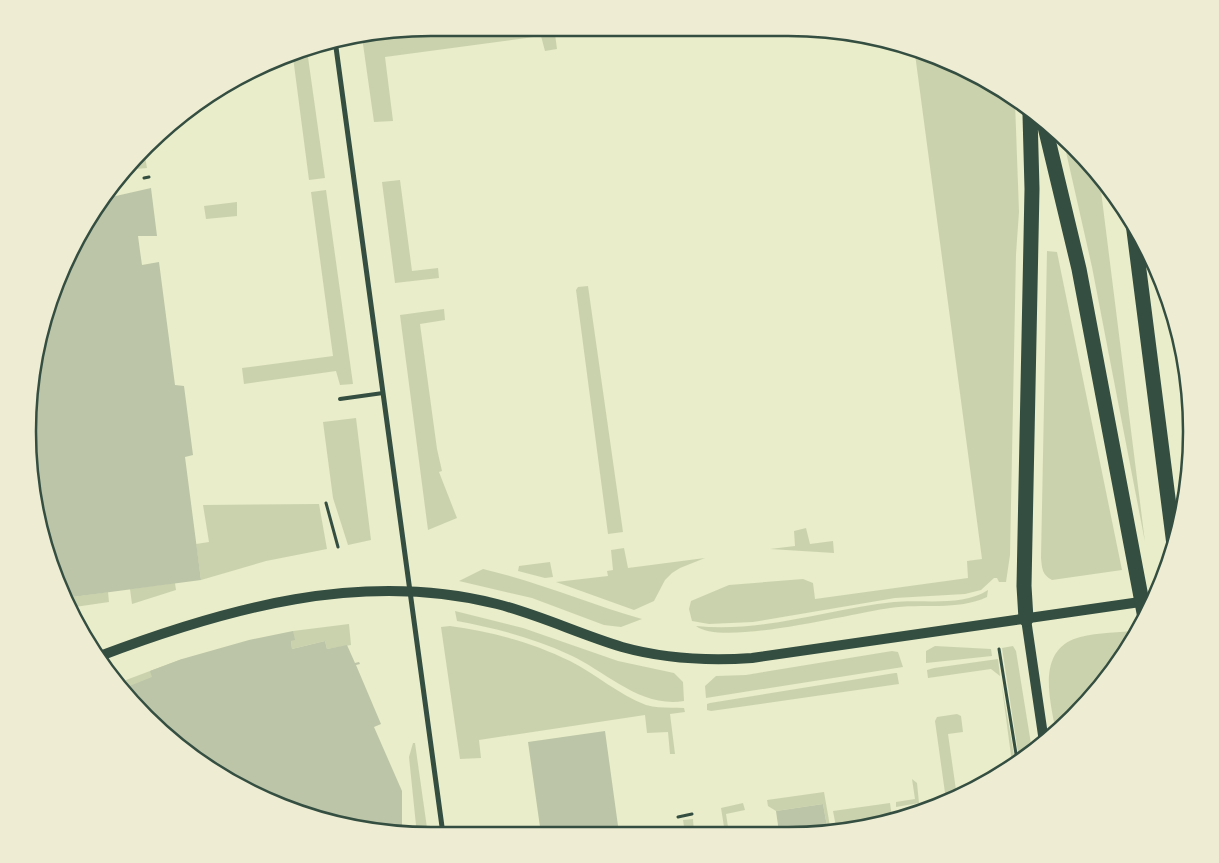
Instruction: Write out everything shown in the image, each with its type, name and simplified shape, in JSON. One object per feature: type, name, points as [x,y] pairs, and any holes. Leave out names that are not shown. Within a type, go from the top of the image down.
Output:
[{"type":"highway","points":[[1026,618],[1024,586],[1032,189],[1030,120]]},
{"type":"highway","points":[[1046,133],[1078,269],[1142,605]]},
{"type":"highway","points":[[1136,245],[1171,524]]},
{"type":"main road","points":[[105,654],[187,625],[250,608],[345,592],[381,590],[410,591],[494,603],[548,619],[622,647],[659,656],[693,659],[752,658],[1144,601]]},
{"type":"main road","points":[[1026,618],[1043,733]]},
{"type":"street","points":[[336,48],[442,827]]},
{"type":"lane","points":[[340,399],[383,393]]},
{"type":"path","points":[[144,178],[149,177]]},
{"type":"path","points":[[326,503],[338,548]]},
{"type":"path","points":[[999,648],[1016,754]]},
{"type":"path","points":[[678,816],[692,814]]},
{"type":"green space","points":[[432,36],[541,36],[385,57],[393,121],[374,122],[363,43]]},
{"type":"green space","points":[[541,36],[555,36],[557,49],[545,51]]},
{"type":"green space","points":[[308,56],[325,178],[309,180],[294,61]]},
{"type":"green space","points":[[915,57],[962,77],[985,89],[1015,109],[1019,212],[1016,254],[1010,555],[1006,582],[999,582],[997,578],[994,578],[981,590],[965,594],[895,598],[753,622],[709,624],[692,621],[689,609],[691,601],[729,585],[803,579],[813,583],[815,599],[968,578],[967,561],[982,559]]},
{"type":"green space","points":[[1066,151],[1101,191],[1145,542],[1092,267]]},
{"type":"green space","points":[[145,159],[147,168],[136,169]]},
{"type":"green space","points":[[400,180],[412,271],[438,268],[439,278],[395,283],[382,182]]},
{"type":"green space","points":[[326,190],[353,384],[340,385],[336,371],[244,384],[242,368],[333,356],[311,192]]},
{"type":"green space","points":[[237,202],[237,216],[206,219],[204,206]]},
{"type":"green space","points":[[1047,251],[1057,252],[1122,570],[1052,580],[1044,573],[1041,558]]},
{"type":"green space","points":[[588,286],[623,532],[608,534],[576,290],[578,287]]},
{"type":"green space","points":[[444,309],[445,320],[420,324],[437,449],[442,471],[439,472],[457,518],[428,530],[400,315]]},
{"type":"green space","points":[[356,418],[371,540],[348,545],[333,498],[323,422]]},
{"type":"green space","points":[[319,504],[327,549],[266,561],[201,580],[196,544],[209,542],[203,505]]},
{"type":"green space","points":[[806,528],[810,544],[833,541],[834,553],[770,549],[795,546],[794,531]]},
{"type":"green space","points":[[624,548],[628,568],[705,558],[672,573],[665,580],[654,601],[634,610],[556,582],[608,576],[607,571],[613,570],[611,550]]},
{"type":"green space","points":[[550,562],[553,577],[545,578],[518,571],[519,566]]},
{"type":"green space","points":[[483,569],[524,580],[642,619],[621,627],[604,625],[532,598],[459,581]]},
{"type":"green space","points":[[175,583],[176,590],[132,604],[130,589]]},
{"type":"green space","points":[[988,590],[987,597],[964,604],[890,608],[759,631],[732,633],[710,631],[696,626],[746,626],[869,605],[905,601],[966,599]]},
{"type":"green space","points":[[108,592],[109,602],[77,607],[73,597]]},
{"type":"green space","points":[[455,611],[523,628],[618,661],[674,673],[683,682],[684,701],[668,702],[638,694],[584,662],[556,649],[514,634],[457,621]]},
{"type":"green space","points":[[349,624],[351,645],[327,649],[325,641],[292,649],[293,631]]},
{"type":"green space","points":[[450,626],[481,631],[527,643],[542,649],[570,661],[626,696],[646,705],[684,708],[685,712],[670,714],[675,754],[670,754],[668,732],[647,733],[645,715],[479,740],[481,758],[460,759],[441,627]]},
{"type":"green space","points":[[1129,631],[1085,692],[1054,723],[1049,694],[1050,667],[1054,656],[1062,646],[1074,639],[1094,634]]},
{"type":"green space","points":[[935,646],[991,649],[992,656],[926,663],[926,651]]},
{"type":"green space","points":[[1013,646],[1016,651],[1031,743],[1018,752],[1002,648]]},
{"type":"green space","points":[[892,651],[898,652],[903,667],[706,698],[705,686],[716,676],[746,675]]},
{"type":"green space","points":[[182,659],[185,666],[131,689],[125,680]]},
{"type":"green space","points":[[998,659],[1000,676],[991,669],[928,678],[927,670],[934,668]]},
{"type":"green space","points":[[897,673],[899,684],[711,711],[707,710],[707,704],[710,703]]},
{"type":"green space","points":[[1001,680],[1014,755],[1011,757]]},
{"type":"green space","points":[[957,714],[961,716],[963,732],[948,734],[956,789],[945,794],[935,721],[937,717]]},
{"type":"green space","points":[[413,743],[415,743],[427,827],[416,826],[409,757]]},
{"type":"green space","points":[[912,779],[917,783],[919,803],[896,807],[896,802],[915,799]]},
{"type":"green space","points":[[824,792],[830,824],[827,824],[823,804],[776,811],[768,806],[767,800]]},
{"type":"green space","points":[[743,803],[745,810],[726,814],[728,827],[724,827],[721,808]]},
{"type":"green space","points":[[890,803],[891,813],[835,823],[833,811]]},
{"type":"green space","points":[[693,819],[694,827],[684,827],[683,820]]},
{"type":"building","points":[[151,188],[157,236],[138,236],[142,265],[159,262],[175,385],[184,386],[193,455],[185,457],[201,580],[73,597],[57,559],[44,509],[37,457],[37,406],[44,354],[57,304],[66,280],[89,234],[114,196]]},
{"type":"building","points":[[293,631],[295,640],[291,641],[292,649],[325,641],[327,649],[347,645],[355,663],[359,662],[360,664],[356,665],[381,724],[374,727],[402,791],[402,826],[354,819],[329,813],[280,797],[257,786],[234,774],[191,745],[152,711],[129,686],[152,677],[150,671],[182,659],[249,640]]},
{"type":"building","points":[[605,731],[618,827],[540,827],[528,742]]},
{"type":"building","points":[[823,804],[827,824],[778,827],[776,811]]}]
